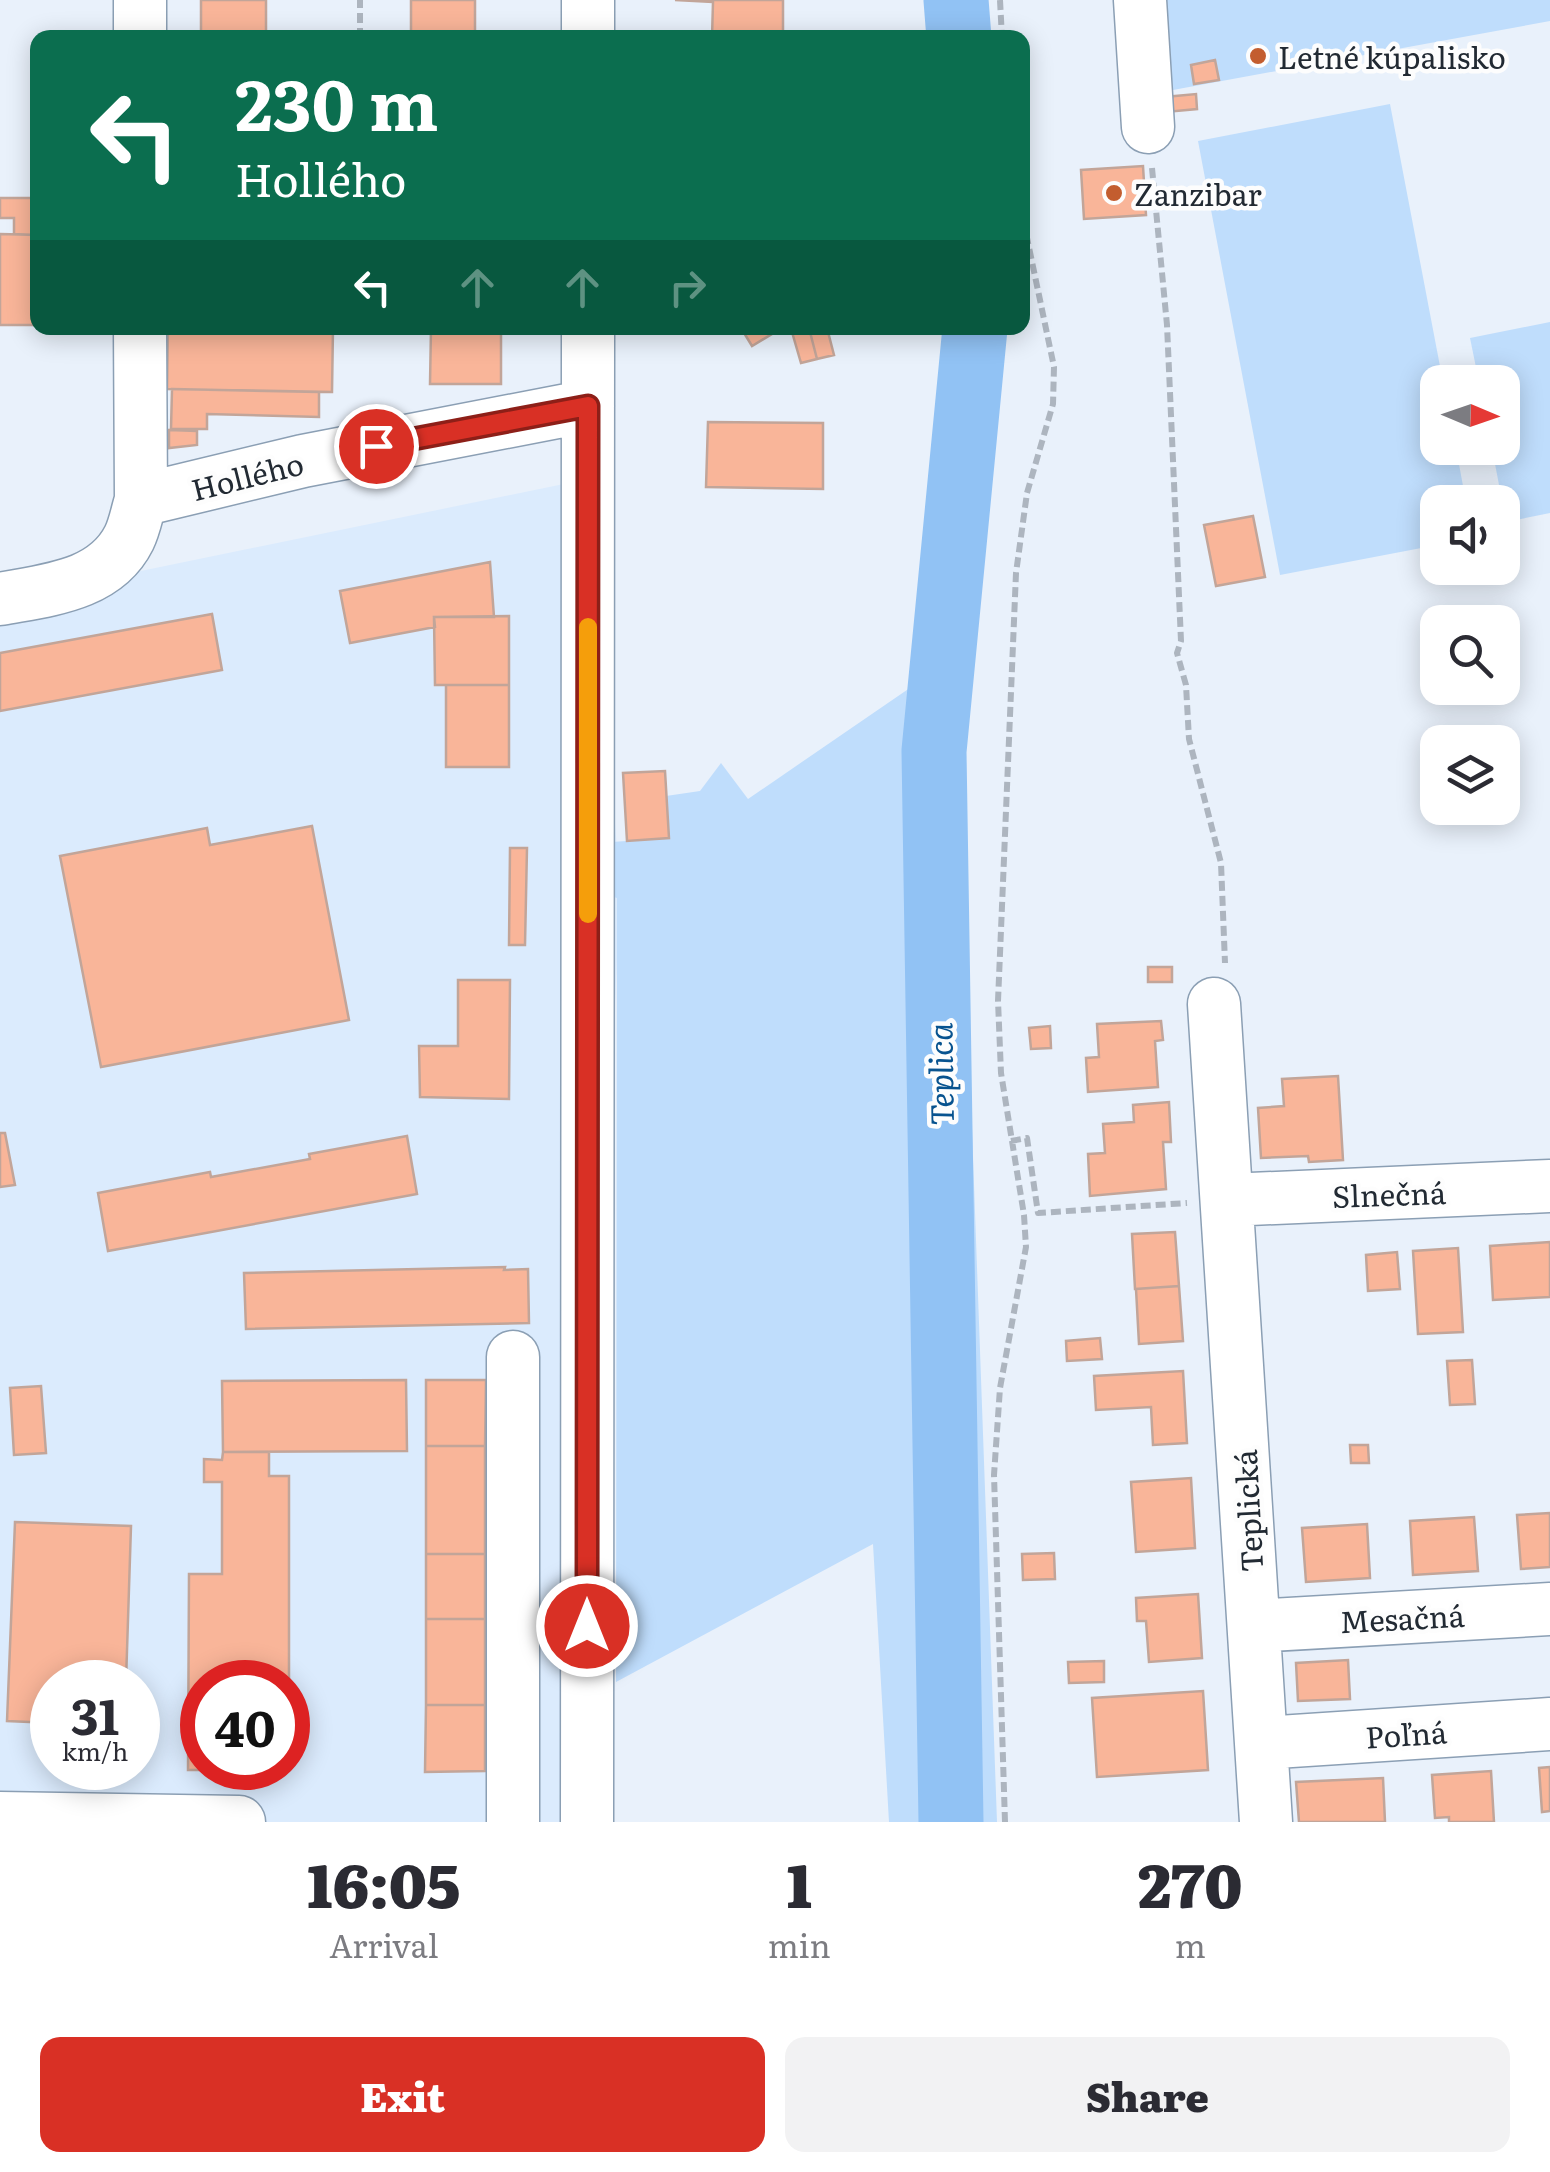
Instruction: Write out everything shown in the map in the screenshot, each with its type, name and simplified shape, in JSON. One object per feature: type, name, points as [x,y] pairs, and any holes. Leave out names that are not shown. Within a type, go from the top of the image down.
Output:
[{"type":"street","points":[[140,0],[140,30]]},
{"type":"street","points":[[588,0],[588,30]]},
{"type":"street","points":[[1140,0],[1148,127]]},
{"type":"street","points":[[0,599],[62,587],[92,576],[112,562],[129,538],[141,500],[140,335]]},
{"type":"street","points":[[587,1822],[588,335]]},
{"type":"street","name":"Hollého","points":[[141,500],[304,461],[588,406]]},
{"type":"street","name":"Teplická","points":[[1214,1004],[1266,1822]]},
{"type":"street","name":"Slnečná","points":[[1228,1200],[1550,1186]]},
{"type":"street","points":[[513,1822],[514,1356]]},
{"type":"street","name":"Mesačná","points":[[1254,1626],[1550,1609]]},
{"type":"street","name":"Poľná","points":[[1262,1743],[1550,1724]]},
{"type":"street","points":[[0,1818],[238,1822]]},
{"type":"path","points":[[360,0],[360,30]]},
{"type":"path","points":[[1000,0],[1002,30]]},
{"type":"path","points":[[1148,127],[1166,324],[1181,640],[1177,653],[1186,685],[1189,739],[1221,863],[1225,985],[1214,1004]]},
{"type":"path","points":[[1004,1822],[995,1430],[1026,1247],[1000,1074],[998,1001],[1016,573],[1027,493],[1054,386],[1054,367],[1030,252]]},
{"type":"path","points":[[1011,1141],[1027,1138],[1038,1213],[1228,1200]]},
{"type":"shaded area","name":"Letné kúpalisko","points":[[1156,0],[1550,0],[1550,21],[1162,92]]},
{"type":"shaded area","points":[[1390,104],[1440,365],[1420,365],[1420,465],[1459,465],[1463,485],[1420,485],[1420,548],[1280,575],[1198,141]]},
{"type":"shaded area","points":[[1550,322],[1550,513],[1520,519],[1520,485],[1499,485],[1495,465],[1520,465],[1520,365],[1476,365],[1470,338]]},
{"type":"shaded area","points":[[588,479],[620,887],[581,1822],[0,1822],[0,600]]},
{"type":"shaded area","points":[[955,657],[997,1822],[889,1822],[873,1544],[616,1682],[617,898],[612,842],[669,838],[666,796],[700,791],[721,763],[748,799]]},
{"type":"building","points":[[201,0],[266,0],[266,30],[201,30]]},
{"type":"building","points":[[411,0],[475,0],[475,30],[411,30]]},
{"type":"building","points":[[675,0],[783,0],[783,30],[712,30],[713,2]]},
{"type":"building","points":[[1215,60],[1219,80],[1194,84],[1191,65]]},
{"type":"building","points":[[1196,94],[1197,109],[1166,112],[1165,97]]},
{"type":"building","name":"Zanzibar","points":[[1143,166],[1146,215],[1084,219],[1081,170]]},
{"type":"building","points":[[0,198],[30,198],[30,235],[14,234],[14,218],[0,218]]},
{"type":"building","points":[[0,234],[30,235],[30,325],[0,325]]},
{"type":"building","points":[[168,335],[333,335],[332,392],[167,389]]},
{"type":"building","points":[[431,335],[501,335],[501,384],[430,384]]},
{"type":"building","points":[[745,335],[770,335],[752,346]]},
{"type":"building","points":[[793,335],[811,335],[817,359],[801,363]]},
{"type":"building","points":[[811,335],[829,335],[834,355],[817,359]]},
{"type":"building","points":[[172,389],[319,392],[319,417],[207,414],[207,429],[171,429]]},
{"type":"building","points":[[708,422],[823,423],[823,489],[706,487]]},
{"type":"building","points":[[169,430],[197,431],[197,445],[169,448]]},
{"type":"building","points":[[1253,516],[1265,577],[1216,586],[1204,525]]},
{"type":"building","points":[[490,562],[494,617],[434,617],[435,627],[350,643],[340,591]]},
{"type":"building","points":[[212,614],[222,670],[0,711],[0,653]]},
{"type":"building","points":[[509,616],[509,685],[435,685],[434,617]]},
{"type":"building","points":[[446,685],[509,685],[509,767],[446,767]]},
{"type":"building","points":[[665,771],[669,838],[627,841],[623,773]]},
{"type":"building","points":[[312,826],[349,1020],[101,1067],[60,856],[207,828],[210,845]]},
{"type":"building","points":[[510,848],[527,848],[525,945],[509,945]]},
{"type":"building","points":[[1148,967],[1172,967],[1172,982],[1148,982]]},
{"type":"building","points":[[458,980],[510,980],[509,1099],[420,1097],[419,1046],[458,1046]]},
{"type":"building","points":[[1161,1021],[1163,1040],[1155,1041],[1158,1087],[1088,1092],[1086,1058],[1099,1057],[1097,1024]]},
{"type":"building","points":[[1050,1026],[1051,1048],[1031,1049],[1029,1028]]},
{"type":"building","points":[[1338,1076],[1343,1160],[1309,1162],[1308,1156],[1261,1158],[1258,1108],[1284,1106],[1282,1079]]},
{"type":"building","points":[[1169,1102],[1171,1142],[1163,1142],[1166,1189],[1090,1196],[1088,1154],[1105,1153],[1103,1124],[1134,1122],[1133,1105]]},
{"type":"building","points":[[0,1133],[5,1133],[15,1185],[0,1187]]},
{"type":"building","points":[[407,1136],[417,1194],[108,1251],[98,1193],[310,1159],[309,1154]]},
{"type":"building","points":[[1175,1232],[1179,1286],[1135,1289],[1132,1234]]},
{"type":"building","points":[[1550,1242],[1550,1297],[1493,1300],[1490,1246]]},
{"type":"building","points":[[1458,1248],[1463,1332],[1418,1334],[1413,1251]]},
{"type":"building","points":[[1397,1252],[1400,1289],[1368,1291],[1366,1255]]},
{"type":"building","points":[[505,1267],[504,1270],[528,1269],[529,1323],[246,1329],[244,1273]]},
{"type":"building","points":[[1179,1286],[1183,1341],[1139,1344],[1136,1289]]},
{"type":"building","points":[[1100,1338],[1102,1359],[1067,1361],[1066,1341]]},
{"type":"building","points":[[1472,1360],[1475,1404],[1450,1405],[1447,1361]]},
{"type":"building","points":[[1183,1371],[1187,1443],[1153,1445],[1151,1407],[1096,1410],[1094,1376]]},
{"type":"building","points":[[406,1380],[407,1451],[223,1452],[222,1381]]},
{"type":"building","points":[[426,1380],[486,1380],[485,1446],[426,1446]]},
{"type":"building","points":[[41,1386],[46,1453],[14,1455],[10,1388]]},
{"type":"building","points":[[1350,1445],[1368,1445],[1369,1463],[1351,1463]]},
{"type":"building","points":[[426,1446],[485,1446],[485,1554],[426,1554]]},
{"type":"building","points":[[223,1452],[269,1452],[269,1476],[289,1476],[289,1660],[189,1660],[189,1574],[222,1574],[222,1482],[204,1482],[204,1459],[222,1460]]},
{"type":"building","points":[[1191,1478],[1195,1548],[1136,1552],[1131,1482]]},
{"type":"building","points":[[1550,1513],[1550,1567],[1521,1569],[1517,1515]]},
{"type":"building","points":[[1474,1517],[1478,1571],[1413,1575],[1410,1521]]},
{"type":"building","points":[[15,1522],[131,1526],[127,1660],[30,1660],[30,1722],[7,1721]]},
{"type":"building","points":[[1367,1524],[1370,1578],[1306,1582],[1302,1528]]},
{"type":"building","points":[[1054,1553],[1055,1579],[1023,1580],[1022,1554]]},
{"type":"building","points":[[426,1554],[485,1554],[485,1619],[426,1619]]},
{"type":"building","points":[[1198,1594],[1202,1658],[1149,1662],[1146,1621],[1137,1621],[1136,1598]]},
{"type":"building","points":[[426,1619],[485,1619],[485,1705],[426,1705]]},
{"type":"building","points":[[1348,1660],[1350,1699],[1298,1701],[1296,1663]]},
{"type":"building","points":[[1104,1661],[1104,1682],[1069,1683],[1068,1662]]},
{"type":"building","points":[[1203,1691],[1208,1770],[1097,1777],[1092,1698]]},
{"type":"building","points":[[426,1705],[485,1705],[485,1771],[425,1772]]},
{"type":"building","points":[[1550,1767],[1550,1811],[1542,1812],[1539,1768]]},
{"type":"building","points":[[1491,1771],[1494,1822],[1449,1822],[1449,1817],[1435,1818],[1432,1775]]},
{"type":"building","points":[[1383,1778],[1385,1822],[1299,1822],[1296,1782]]},
{"type":"waterway","name":"Teplica","points":[[956,0],[958,30]]},
{"type":"waterway","name":"Teplica","points":[[951,1822],[934,751],[974,335]]},
{"type":"slow traffic","points":[[588,627],[588,914]]},
{"type":"place","name":"Letné kúpalisko","points":[[1258,56]]},
{"type":"place","name":"Zanzibar","points":[[1114,193]]},
{"type":"route","points":[[376,446],[588,406],[587,1626]]}]
